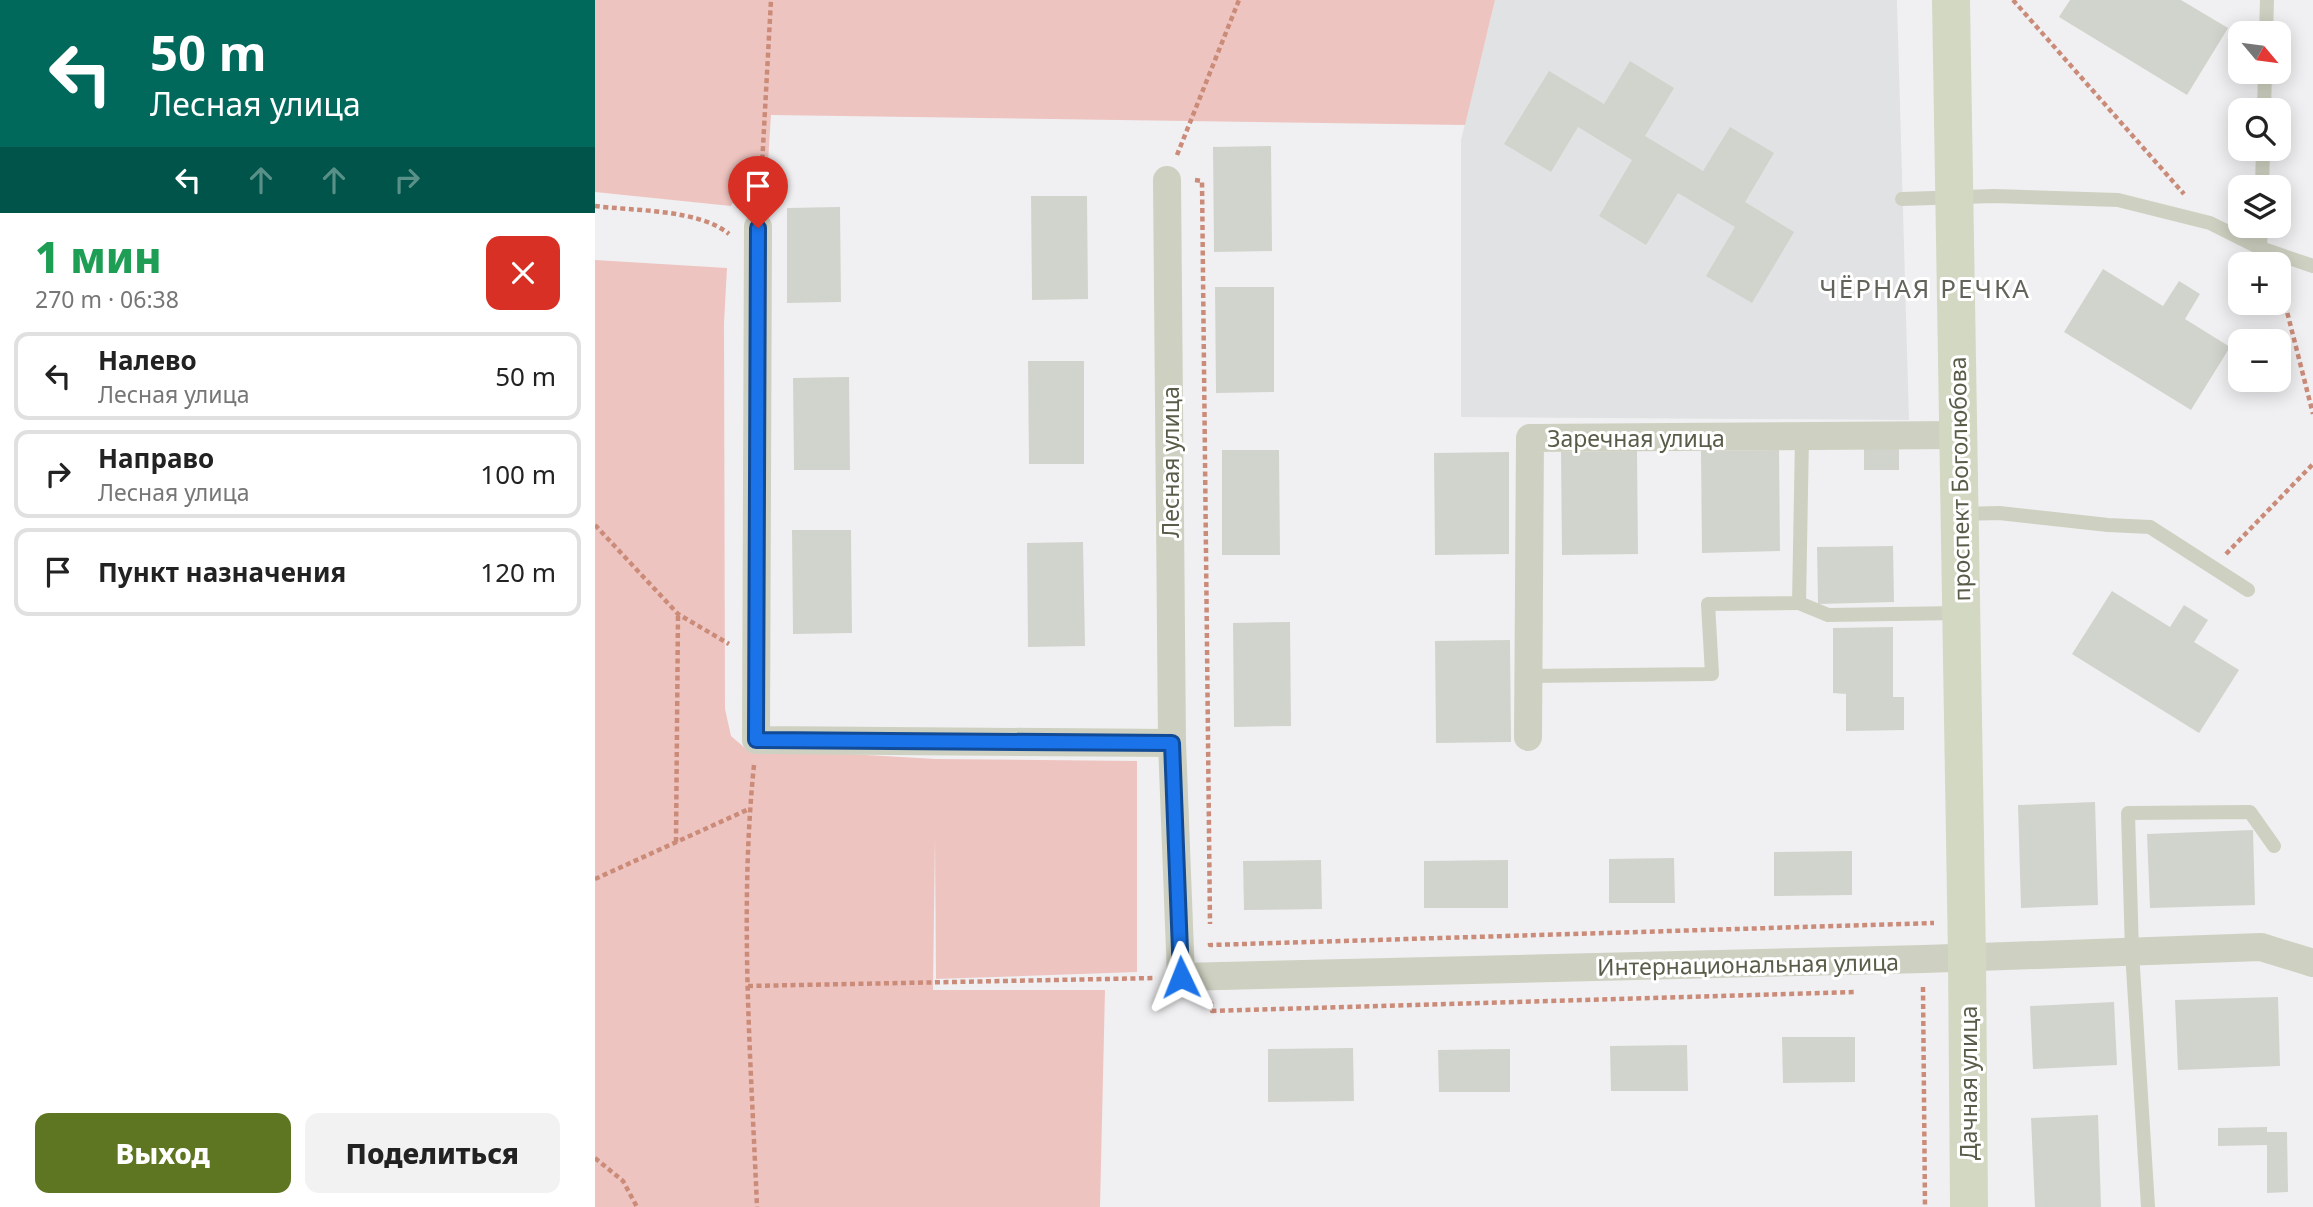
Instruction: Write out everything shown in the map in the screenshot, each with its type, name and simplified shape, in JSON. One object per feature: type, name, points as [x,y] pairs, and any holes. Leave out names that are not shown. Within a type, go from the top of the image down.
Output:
[{"type":"main road","name":"проспект Боголюбова","points":[[1951,0],[1967,958]]},
{"type":"main road","name":"Дачная улица","points":[[1967,958],[1969,1207]]},
{"type":"street","name":"Лесная улица","points":[[1167,180],[1172,743],[1181,977]]},
{"type":"street","points":[[758,228],[756,740],[1172,743]]},
{"type":"street","name":"Заречная улица","points":[[1528,737],[1530,438],[1958,435]]},
{"type":"street","name":"Интернациональная улица","points":[[1181,977],[1924,960],[2261,947],[2313,964]]},
{"type":"lane","points":[[2266,21],[2267,0]]},
{"type":"lane","points":[[1902,199],[1994,196],[2118,200],[2210,223],[2260,248],[2313,266]]},
{"type":"lane","points":[[2260,238],[2260,248]]},
{"type":"lane","points":[[1799,603],[1802,437]]},
{"type":"lane","points":[[1959,514],[1999,513],[2150,527],[2248,590]]},
{"type":"lane","points":[[1528,676],[1711,674],[1708,604],[1799,603],[1828,615],[1961,613]]},
{"type":"lane","points":[[2148,1207],[2132,952],[2128,813],[2250,812],[2274,846]]},
{"type":"path","points":[[758,228],[771,0]]},
{"type":"path","points":[[1239,0],[1167,180],[1202,181],[1210,945],[1924,923],[1926,1207]]},
{"type":"path","points":[[2013,0],[2210,223]]},
{"type":"path","points":[[595,206],[685,216],[719,226],[758,258]]},
{"type":"path","points":[[2288,315],[2313,414]]},
{"type":"path","points":[[2213,568],[2313,464]]},
{"type":"path","points":[[595,525],[678,614],[757,661]]},
{"type":"path","points":[[676,842],[678,614]]},
{"type":"path","points":[[756,740],[749,809],[748,986],[757,1207]]},
{"type":"path","points":[[595,879],[749,809]]},
{"type":"path","points":[[748,986],[1181,977]]},
{"type":"path","points":[[595,1158],[623,1181],[637,1207]]},
{"type":"shaded area","points":[[595,0],[1495,0],[1465,125],[771,115],[767,178],[746,178],[731,206],[595,192]]},
{"type":"shaded area","points":[[1495,0],[1897,0],[1909,420],[1461,417],[1461,140]]},
{"type":"shaded area","points":[[595,260],[727,268],[724,323],[725,709],[731,736],[745,748],[936,759],[1137,761],[1137,972],[936,979],[935,837],[933,990],[1105,990],[1100,1207],[595,1207]]},
{"type":"building","points":[[2070,0],[2181,0],[2228,28],[2187,95],[2059,17]]},
{"type":"building","points":[[1630,61],[1674,88],[1645,136],[1703,171],[1730,127],[1774,153],[1745,202],[1794,232],[1752,303],[1706,276],[1735,227],[1678,193],[1646,245],[1599,216],[1632,160],[1578,127],[1551,172],[1504,144],[1549,71],[1604,104]]},
{"type":"building","points":[[1271,146],[1272,251],[1214,252],[1213,147]]},
{"type":"building","points":[[1031,196],[1087,196],[1088,299],[1032,300]]},
{"type":"building","points":[[840,207],[841,302],[787,303],[787,208]]},
{"type":"building","points":[[2103,269],[2163,306],[2179,281],[2200,294],[2185,319],[2228,346],[2228,350],[2191,410],[2064,332]]},
{"type":"building","points":[[1215,287],[1274,287],[1274,392],[1216,393]]},
{"type":"building","points":[[1028,361],[1084,361],[1084,464],[1029,464]]},
{"type":"building","points":[[849,377],[850,470],[794,470],[793,378]]},
{"type":"building","points":[[1864,445],[1899,446],[1899,470],[1864,470]]},
{"type":"building","points":[[1222,450],[1279,450],[1280,555],[1222,555]]},
{"type":"building","points":[[1779,450],[1780,551],[1702,553],[1701,451]]},
{"type":"building","points":[[1637,451],[1638,554],[1562,555],[1561,452]]},
{"type":"building","points":[[1509,452],[1509,554],[1435,555],[1434,453]]},
{"type":"building","points":[[792,530],[851,530],[852,633],[793,634]]},
{"type":"building","points":[[1083,542],[1085,646],[1028,647],[1027,543]]},
{"type":"building","points":[[1893,546],[1894,602],[1818,604],[1817,547]]},
{"type":"building","points":[[2112,591],[2170,627],[2184,605],[2208,620],[2194,642],[2239,670],[2199,733],[2072,654]]},
{"type":"building","points":[[1290,622],[1291,726],[1234,727],[1233,623]]},
{"type":"building","points":[[1893,627],[1893,697],[1904,697],[1904,730],[1846,731],[1846,694],[1833,693],[1833,628]]},
{"type":"building","points":[[1510,640],[1511,742],[1436,743],[1435,641]]},
{"type":"building","points":[[2095,802],[2098,905],[2021,908],[2018,805]]},
{"type":"building","points":[[2253,830],[2255,905],[2150,908],[2147,834]]},
{"type":"building","points":[[1852,851],[1852,895],[1774,896],[1774,852]]},
{"type":"building","points":[[1674,858],[1675,903],[1609,903],[1609,859]]},
{"type":"building","points":[[1321,860],[1322,909],[1244,910],[1243,861]]},
{"type":"building","points":[[1508,860],[1508,908],[1424,908],[1424,861]]},
{"type":"building","points":[[2278,997],[2280,1066],[2178,1070],[2175,1000]]},
{"type":"building","points":[[2114,1002],[2117,1065],[2033,1069],[2030,1006]]},
{"type":"building","points":[[1782,1037],[1855,1037],[1855,1082],[1783,1083]]},
{"type":"building","points":[[1687,1045],[1688,1091],[1611,1091],[1610,1046]]},
{"type":"building","points":[[1353,1048],[1354,1101],[1268,1102],[1268,1049]]},
{"type":"building","points":[[1510,1049],[1510,1092],[1439,1092],[1438,1050]]},
{"type":"building","points":[[2098,1115],[2101,1207],[2035,1207],[2031,1118]]},
{"type":"building","points":[[2267,1127],[2267,1132],[2287,1132],[2288,1192],[2267,1193],[2267,1145],[2218,1146],[2218,1128]]},
{"type":"district","name":"ЧЁРНАЯ РЕЧКА","points":[[1925,288]]},
{"type":"route","points":[[758,228],[756,740],[1172,743],[1181,977]]}]
